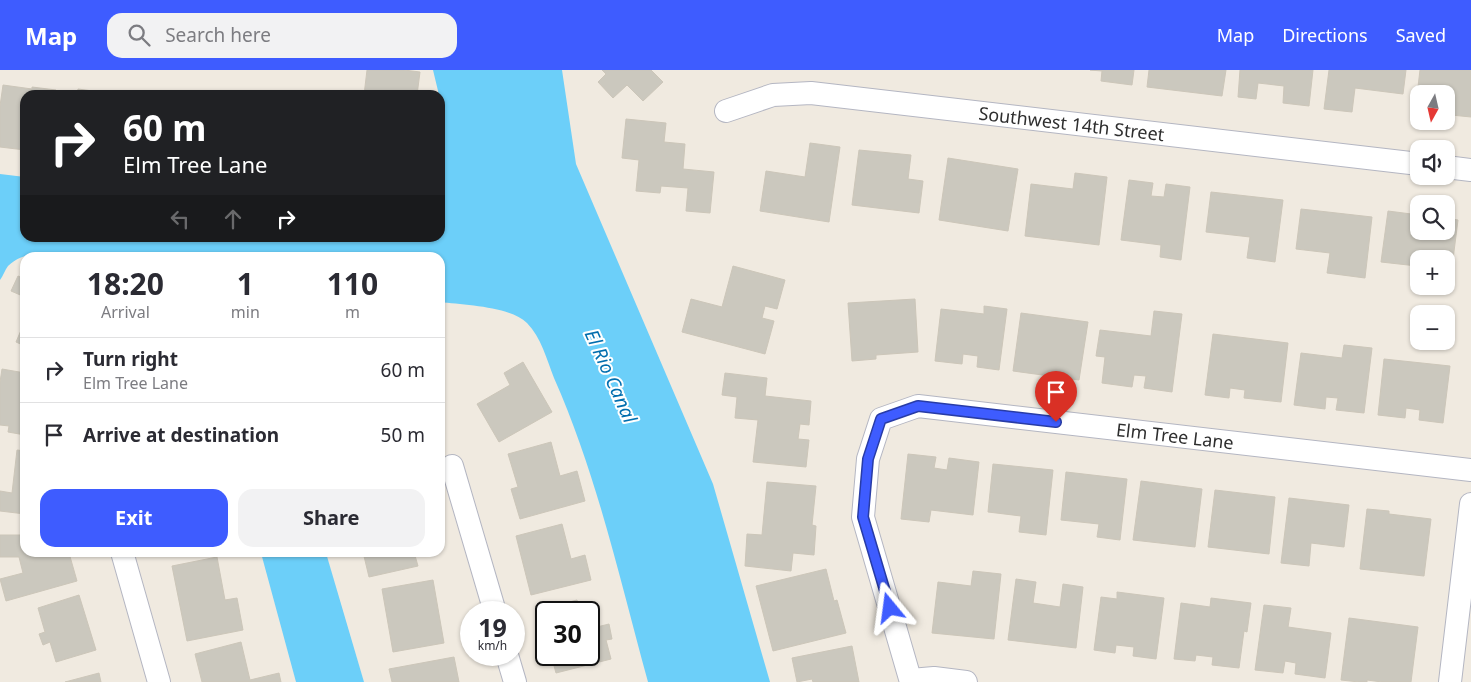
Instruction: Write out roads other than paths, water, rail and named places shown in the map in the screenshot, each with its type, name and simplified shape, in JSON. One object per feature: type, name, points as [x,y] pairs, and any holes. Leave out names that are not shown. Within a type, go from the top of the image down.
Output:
[{"type":"street","name":"Southwest 14th Street","points":[[726,111],[773,95],[811,93],[1410,163]]},
{"type":"street","points":[[1455,169],[1471,170]]},
{"type":"street","name":"Elm Tree Lane","points":[[911,681],[863,517],[868,459],[881,419],[918,406],[1471,470]]},
{"type":"street","points":[[452,466],[492,601]]},
{"type":"street","points":[[1450,682],[1471,504]]},
{"type":"street","points":[[123,557],[159,682]]},
{"type":"street","points":[[510,666],[515,682]]},
{"type":"street","points":[[911,681],[934,678],[966,682]]},
{"type":"water","name":"El Rio Canal","points":[[433,70],[562,70],[576,164],[713,484],[770,682],[648,682],[583,452],[540,342],[527,323],[519,317],[486,307],[445,303],[445,252],[20,252],[20,258],[8,266],[0,280],[0,174],[20,176],[20,242],[445,242],[445,90],[438,90]]},
{"type":"water","points":[[262,557],[327,557],[364,682],[296,682]]}]
